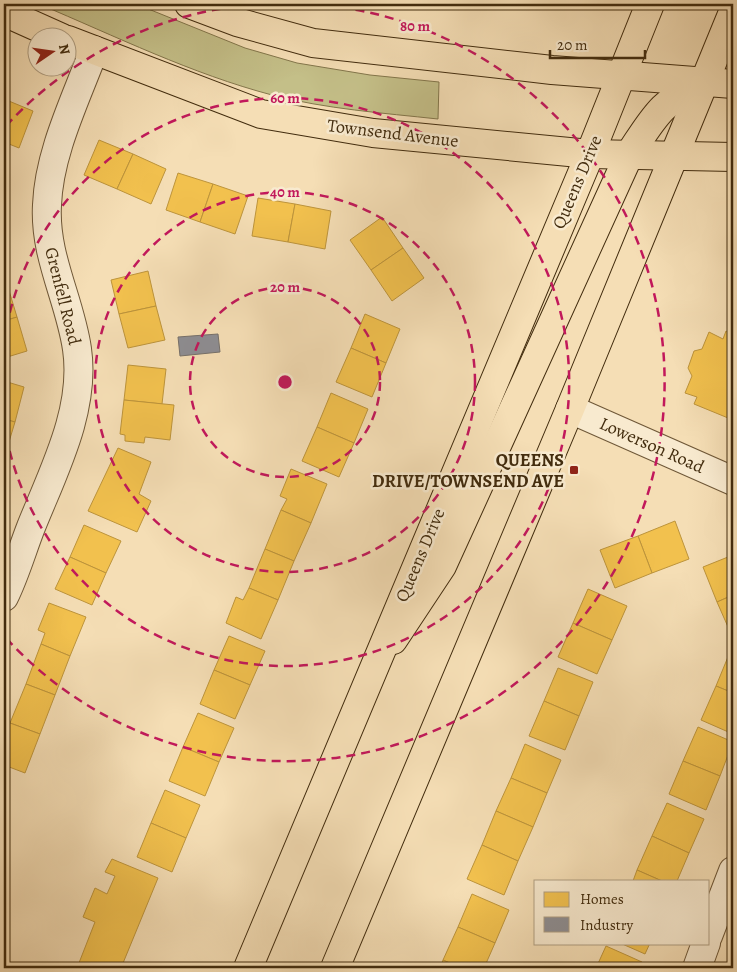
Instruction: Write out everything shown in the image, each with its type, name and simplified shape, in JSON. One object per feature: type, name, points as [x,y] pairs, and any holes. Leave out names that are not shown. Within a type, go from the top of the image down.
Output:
[{"type":"main road","points":[[189,4],[237,22],[313,43],[509,66],[733,84]]},
{"type":"main road","name":"Queens Drive","points":[[248,968],[590,154],[650,4]]},
{"type":"main road","points":[[4,12],[40,28]]},
{"type":"main road","points":[[335,968],[570,409],[733,12]]},
{"type":"main road","name":"Townsend Avenue","points":[[78,44],[261,114],[373,133],[590,154],[733,157]]},
{"type":"main road","points":[[371,672],[442,566],[629,155],[669,100],[704,82]]},
{"type":"street","name":"Grenfell Road","points":[[4,597],[64,444],[73,412],[77,383],[77,351],[72,323],[54,270],[47,228],[47,204],[56,156],[94,50]]},
{"type":"street","name":"Lowerson Road","points":[[570,409],[733,482]]},
{"type":"street","points":[[710,931],[730,885]]},
{"type":"street","points":[[697,968],[706,944]]},
{"type":"shaded area","points":[[39,4],[136,4],[245,48],[297,63],[370,75],[439,82],[438,119],[334,107],[272,95],[183,65]]},
{"type":"building: Homes","points":[[4,99],[33,111],[19,148],[4,142]]},
{"type":"building: Homes","points":[[99,140],[133,154],[117,189],[84,175]]},
{"type":"building: Homes","points":[[133,154],[166,169],[151,204],[117,189]]},
{"type":"building: Homes","points":[[178,173],[213,184],[200,222],[166,210]]},
{"type":"building: Homes","points":[[213,184],[248,196],[235,234],[200,222]]},
{"type":"building: Homes","points":[[258,198],[295,204],[288,242],[252,236]]},
{"type":"building: Homes","points":[[295,204],[331,211],[325,249],[288,242]]},
{"type":"building: Homes","points":[[382,217],[403,248],[371,270],[350,240]]},
{"type":"building: Homes","points":[[403,248],[424,278],[392,301],[371,270]]},
{"type":"building: Homes","points":[[148,271],[156,306],[119,314],[111,280]]},
{"type":"building: Homes","points":[[4,284],[7,284],[17,317],[4,321]]},
{"type":"building: Homes","points":[[156,306],[165,340],[128,348],[119,314]]},
{"type":"building: Homes","points":[[365,314],[400,329],[386,363],[351,348]]},
{"type":"building: Homes","points":[[17,317],[27,351],[4,358],[4,321]]},
{"type":"building: Homes","points":[[726,331],[733,335],[733,420],[694,404],[697,397],[685,393],[692,376],[688,368],[694,351],[702,349],[709,332],[723,339]]},
{"type":"building: Homes","points":[[351,348],[386,363],[372,397],[336,382]]},
{"type":"building: Homes","points":[[128,365],[166,369],[162,404],[124,400]]},
{"type":"building: Homes","points":[[4,381],[24,387],[15,422],[4,419]]},
{"type":"building: Homes","points":[[331,393],[368,409],[354,443],[317,427]]},
{"type":"building: Homes","points":[[124,400],[174,405],[170,440],[145,437],[144,443],[125,441],[125,435],[120,434]]},
{"type":"building: Homes","points":[[4,419],[15,422],[5,455],[4,455]]},
{"type":"building: Homes","points":[[317,427],[354,443],[339,477],[302,461]]},
{"type":"building: Homes","points":[[118,448],[151,462],[139,494],[151,501],[137,532],[88,511]]},
{"type":"building: Homes","points":[[291,469],[327,484],[311,523],[281,510],[287,499],[280,496]]},
{"type":"building: Homes","points":[[281,510],[311,523],[294,561],[265,549]]},
{"type":"building: Homes","points":[[675,521],[689,559],[652,573],[638,536]]},
{"type":"building: Homes","points":[[84,525],[121,541],[106,573],[70,557]]},
{"type":"building: Homes","points":[[638,536],[652,573],[615,588],[600,550]]},
{"type":"building: Homes","points":[[265,549],[294,561],[278,600],[249,588]]},
{"type":"building: Homes","points":[[733,555],[733,595],[717,602],[703,567]]},
{"type":"building: Homes","points":[[70,557],[106,573],[92,605],[55,589]]},
{"type":"building: Homes","points":[[249,588],[278,600],[261,639],[226,623],[236,597],[243,600]]},
{"type":"building: Homes","points":[[588,589],[627,606],[612,640],[573,623]]},
{"type":"building: Homes","points":[[733,595],[733,636],[732,636],[717,602]]},
{"type":"building: Homes","points":[[49,603],[86,617],[70,656],[41,644],[45,633],[38,630]]},
{"type":"building: Homes","points":[[573,623],[612,640],[597,674],[558,657]]},
{"type":"building: Homes","points":[[229,636],[265,651],[250,685],[214,670]]},
{"type":"building: Homes","points":[[41,644],[70,656],[55,695],[26,684]]},
{"type":"building: Homes","points":[[730,652],[733,653],[733,693],[716,686]]},
{"type":"building: Homes","points":[[558,668],[593,682],[579,716],[544,701]]},
{"type":"building: Homes","points":[[214,670],[250,685],[235,719],[200,704]]},
{"type":"building: Homes","points":[[26,684],[55,695],[40,734],[10,723]]},
{"type":"building: Homes","points":[[716,686],[733,693],[733,734],[701,720]]},
{"type":"building: Homes","points":[[544,701],[579,716],[565,750],[529,736]]},
{"type":"building: Homes","points":[[198,713],[234,728],[219,762],[183,747]]},
{"type":"building: Homes","points":[[10,723],[40,734],[25,773],[4,765],[4,734],[6,735]]},
{"type":"building: Homes","points":[[698,727],[733,742],[720,776],[683,761]]},
{"type":"building: Homes","points":[[525,744],[561,760],[547,793],[511,778]]},
{"type":"building: Homes","points":[[183,747],[219,762],[205,796],[169,781]]},
{"type":"building: Homes","points":[[683,761],[720,776],[706,810],[669,794]]},
{"type":"building: Homes","points":[[511,778],[547,793],[533,827],[496,811]]},
{"type":"building: Homes","points":[[165,790],[200,805],[186,838],[151,823]]},
{"type":"building: Homes","points":[[667,803],[704,819],[689,853],[652,836]]},
{"type":"building: Homes","points":[[496,811],[533,827],[518,861],[482,845]]},
{"type":"building: Homes","points":[[151,823],[186,838],[172,872],[137,857]]},
{"type":"building: Homes","points":[[652,836],[689,853],[677,880],[660,880],[637,870]]},
{"type":"building: Homes","points":[[482,845],[518,861],[504,895],[467,879]]},
{"type":"building: Homes","points":[[112,859],[158,878],[121,968],[77,968],[95,922],[83,917],[95,888],[107,894],[115,876],[105,872]]},
{"type":"building: Homes","points":[[637,870],[660,880],[633,880]]},
{"type":"building: Homes","points":[[472,894],[509,910],[495,943],[458,927]]},
{"type":"building: Homes","points":[[458,927],[495,943],[484,968],[461,968],[443,960]]},
{"type":"building: Homes","points":[[622,944],[650,944],[645,954]]},
{"type":"building: Homes","points":[[606,946],[642,962],[639,968],[596,968]]},
{"type":"building: Homes","points":[[443,960],[461,968],[440,968]]},
{"type":"building: Industry","points":[[218,334],[220,352],[180,356],[178,337]]},
{"type":"place","name":"QUEENS DRIVE/TOWNSEND AVE","points":[[574,470]]}]
